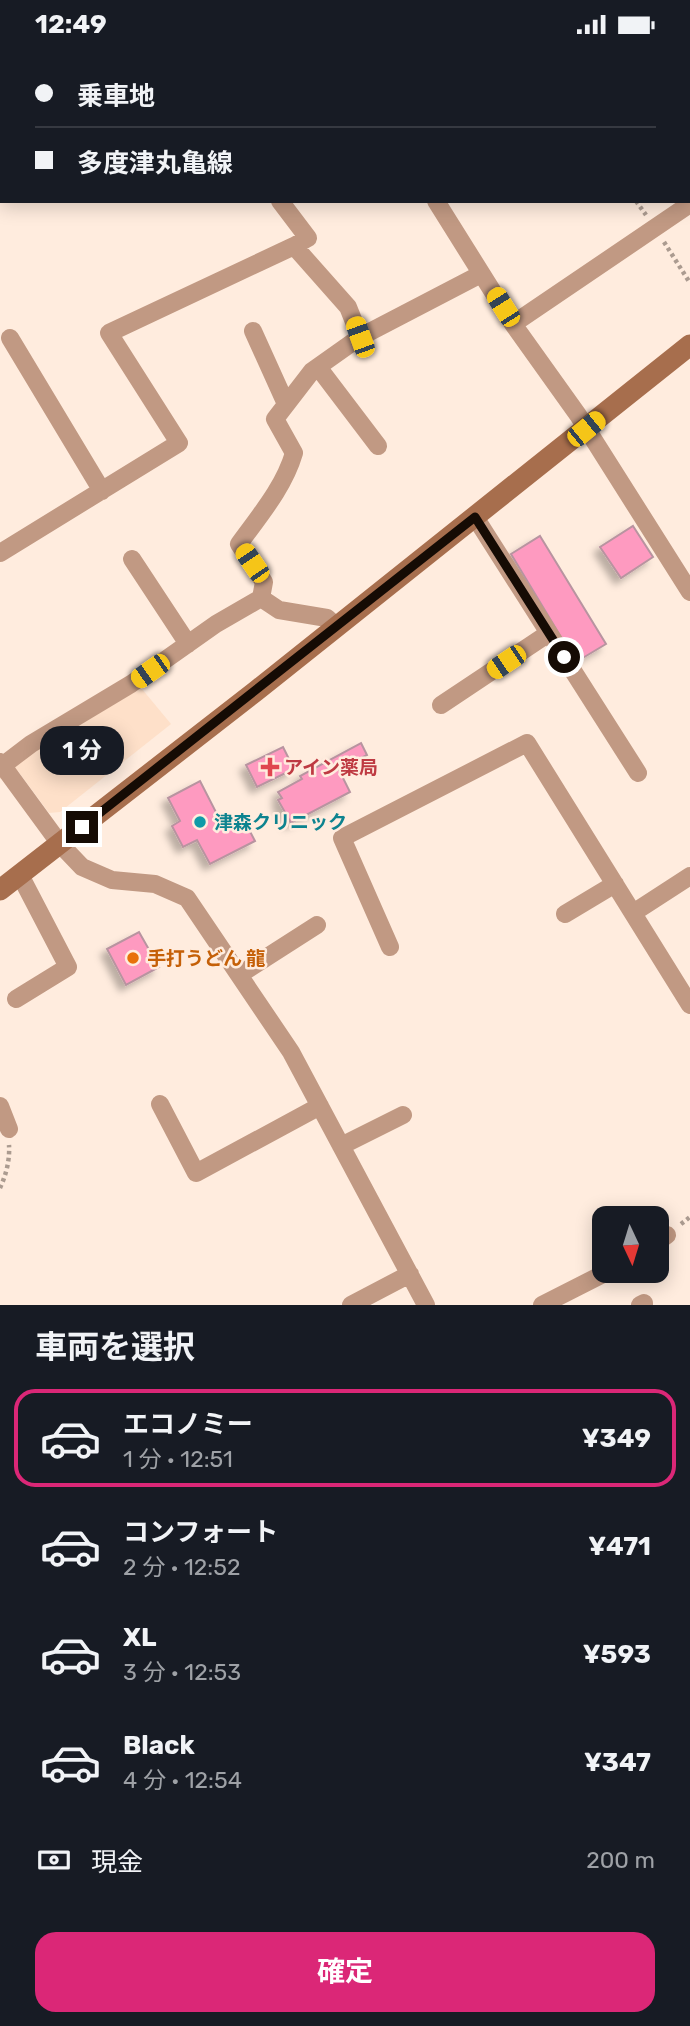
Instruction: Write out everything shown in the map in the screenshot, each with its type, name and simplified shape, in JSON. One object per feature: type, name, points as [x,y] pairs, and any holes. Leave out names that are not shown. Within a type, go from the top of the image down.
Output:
[{"type":"main road","points":[[0,890],[337,627],[690,345]]},
{"type":"street","points":[[0,553],[179,443],[108,333],[308,238],[282,203]]},
{"type":"street","points":[[437,203],[513,324],[586,429],[690,592]]},
{"type":"street","points":[[513,324],[690,204]]},
{"type":"street","points":[[294,246],[348,307],[360,337]]},
{"type":"street","points":[[426,1305],[291,1052],[187,898],[155,884],[112,880],[82,867],[60,844],[1,764],[131,684],[216,624],[261,598],[264,582],[239,544],[282,483],[290,466],[293,453],[275,419],[312,372],[360,337],[481,274]]},
{"type":"street","points":[[253,331],[286,404]]},
{"type":"street","points":[[10,338],[102,491]]},
{"type":"street","points":[[318,367],[378,446]]},
{"type":"street","points":[[475,517],[638,773]]},
{"type":"street","points":[[132,559],[188,644]]},
{"type":"street","points":[[261,598],[279,610],[327,618],[337,627]]},
{"type":"street","points":[[441,705],[549,633]]},
{"type":"street","points":[[390,947],[342,838],[527,743],[690,1005]]},
{"type":"street","points":[[16,999],[68,967],[20,875]]},
{"type":"street","points":[[633,913],[690,876]]},
{"type":"street","points":[[565,914],[615,884]]},
{"type":"street","points":[[239,975],[317,925]]},
{"type":"street","points":[[160,1104],[196,1173],[320,1106]]},
{"type":"street","points":[[0,1106],[9,1129]]},
{"type":"street","points":[[341,1146],[403,1115]]},
{"type":"street","points":[[351,1305],[410,1275]]},
{"type":"street","points":[[542,1305],[592,1280]]},
{"type":"path","points":[[0,1188],[10,1154],[9,1129]]},
{"type":"shaded area","points":[[137,683],[171,724],[60,812],[49,813],[18,771],[0,779],[0,764]]},
{"type":"building","points":[[633,526],[653,557],[621,578],[600,547]]},
{"type":"building","points":[[540,536],[606,644],[576,662],[511,554]]},
{"type":"building","points":[[361,743],[367,755],[339,770],[350,792],[291,823],[278,800],[282,798],[278,792],[302,779],[300,776]]},
{"type":"building","name":"アイン薬局","points":[[283,747],[294,769],[257,787],[246,765]]},
{"type":"building","name":"津森クリニック","points":[[200,781],[222,824],[241,814],[255,841],[210,864],[197,840],[183,847],[172,826],[180,821],[168,798]]},
{"type":"building","points":[[139,932],[159,967],[126,985],[107,949]]},
{"type":"place","name":"アイン薬局","points":[[270,767]]},
{"type":"place","name":"津森クリニック","points":[[200,822]]},
{"type":"place","name":"手打うどん 龍","points":[[133,958]]},
{"type":"route","points":[[82,827],[475,517],[564,657]]}]
